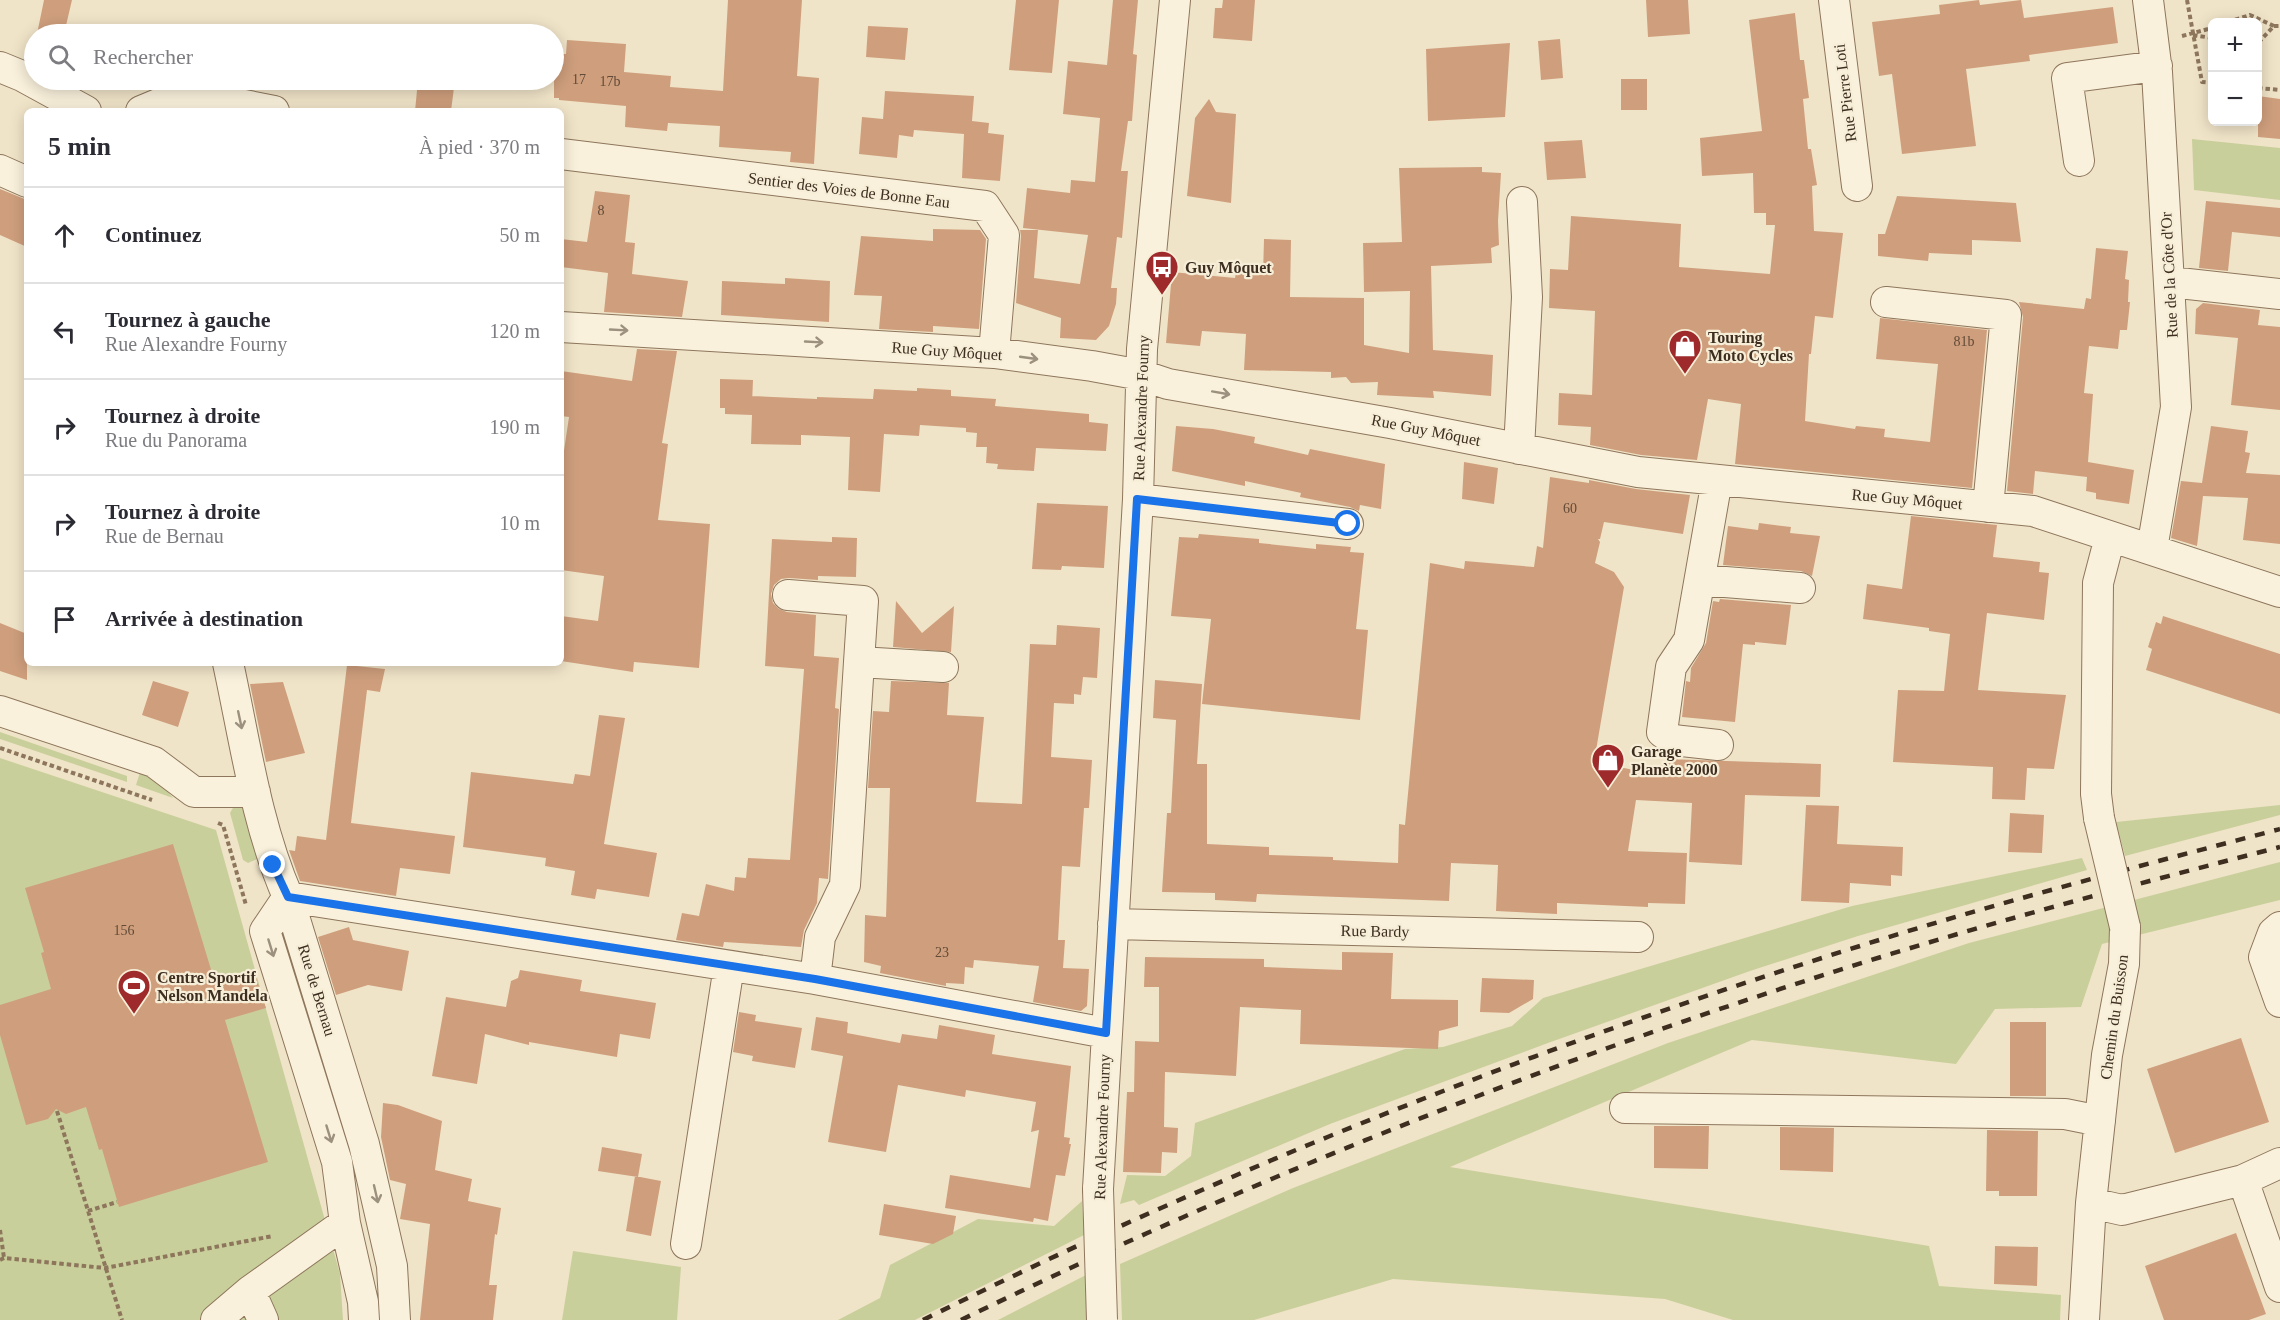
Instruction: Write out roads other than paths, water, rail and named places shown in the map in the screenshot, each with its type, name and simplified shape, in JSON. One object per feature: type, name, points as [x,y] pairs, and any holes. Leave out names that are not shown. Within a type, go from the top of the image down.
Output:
[{"type":"street","name":"Rue Alexandre Fourny","points":[[1102,1320],[1098,1189],[1137,499],[1141,375],[1175,0]]},
{"type":"street","name":"Rue Pierre Loti","points":[[1834,0],[1857,186]]},
{"type":"street","name":"Rue de la Côte d'Or","points":[[2148,0],[2157,66],[2175,407],[2152,549]]},
{"type":"street","points":[[2079,161],[2067,78],[2157,66]]},
{"type":"street","points":[[0,68],[24,77]]},
{"type":"street","points":[[48,90],[81,108]]},
{"type":"street","points":[[148,108],[165,101],[219,100],[259,108]]},
{"type":"street","name":"Sentier des Voies de Bonne Eau","points":[[564,154],[985,206],[1004,235],[994,353]]},
{"type":"street","points":[[0,170],[24,181]]},
{"type":"street","points":[[1519,448],[1527,297],[1522,202]]},
{"type":"street","points":[[2170,282],[2280,294]]},
{"type":"street","points":[[1886,302],[2006,315],[1988,507]]},
{"type":"street","name":"Rue Guy Môquet","points":[[564,327],[994,353],[1141,375],[1168,384],[1638,472],[2033,511],[2280,592]]},
{"type":"street","points":[[1717,480],[1689,640],[1671,667],[1662,732],[1673,740],[1718,745]]},
{"type":"street","points":[[1137,499],[1348,524]]},
{"type":"street","name":"Chemin du Buisson","points":[[2084,1320],[2091,1203],[2107,1055],[2124,964],[2125,927],[2099,818],[2096,794],[2098,583],[2110,537]]},
{"type":"street","points":[[1700,580],[1800,588]]},
{"type":"street","points":[[788,595],[863,601],[845,885],[820,937],[815,979]]},
{"type":"street","points":[[860,662],[943,667]]},
{"type":"street","name":"Rue de Bernau","points":[[229,666],[273,865],[288,897],[364,1144],[392,1266],[395,1320]]},
{"type":"street","points":[[0,711],[154,762],[194,792],[255,792]]},
{"type":"street","points":[[364,1320],[363,1302],[345,1223],[337,1162],[265,931],[288,897],[815,979],[1106,1033]]},
{"type":"street","name":"Rue Bardy","points":[[1113,924],[1638,937]]},
{"type":"street","points":[[2280,927],[2274,933],[2264,957],[2280,1002]]},
{"type":"street","points":[[686,1244],[729,966]]},
{"type":"street","points":[[1625,1108],[2065,1114],[2100,1121]]},
{"type":"street","points":[[2091,1203],[2122,1210],[2242,1180],[2280,1163]]},
{"type":"street","points":[[2242,1180],[2280,1287]]},
{"type":"street","points":[[216,1320],[250,1291],[345,1223]]},
{"type":"street","points":[[250,1291],[262,1320]]},
{"type":"railway","points":[[923,1320],[1151,1212],[1384,1114],[1502,1069],[1740,985],[1912,930],[2280,829]]},
{"type":"railway","points":[[961,1320],[1071,1268],[1294,1170],[1520,1080],[1634,1038],[1916,946],[2280,847]]},
{"type":"place","name":"Guy Môquet","points":[[1162,296]]},
{"type":"place","name":"Touring Moto Cycles","points":[[1685,375]]},
{"type":"place","name":"Garage Planète 2000","points":[[1608,789]]},
{"type":"place","name":"Centre Sportif Nelson Mandela","points":[[134,1015]]}]
